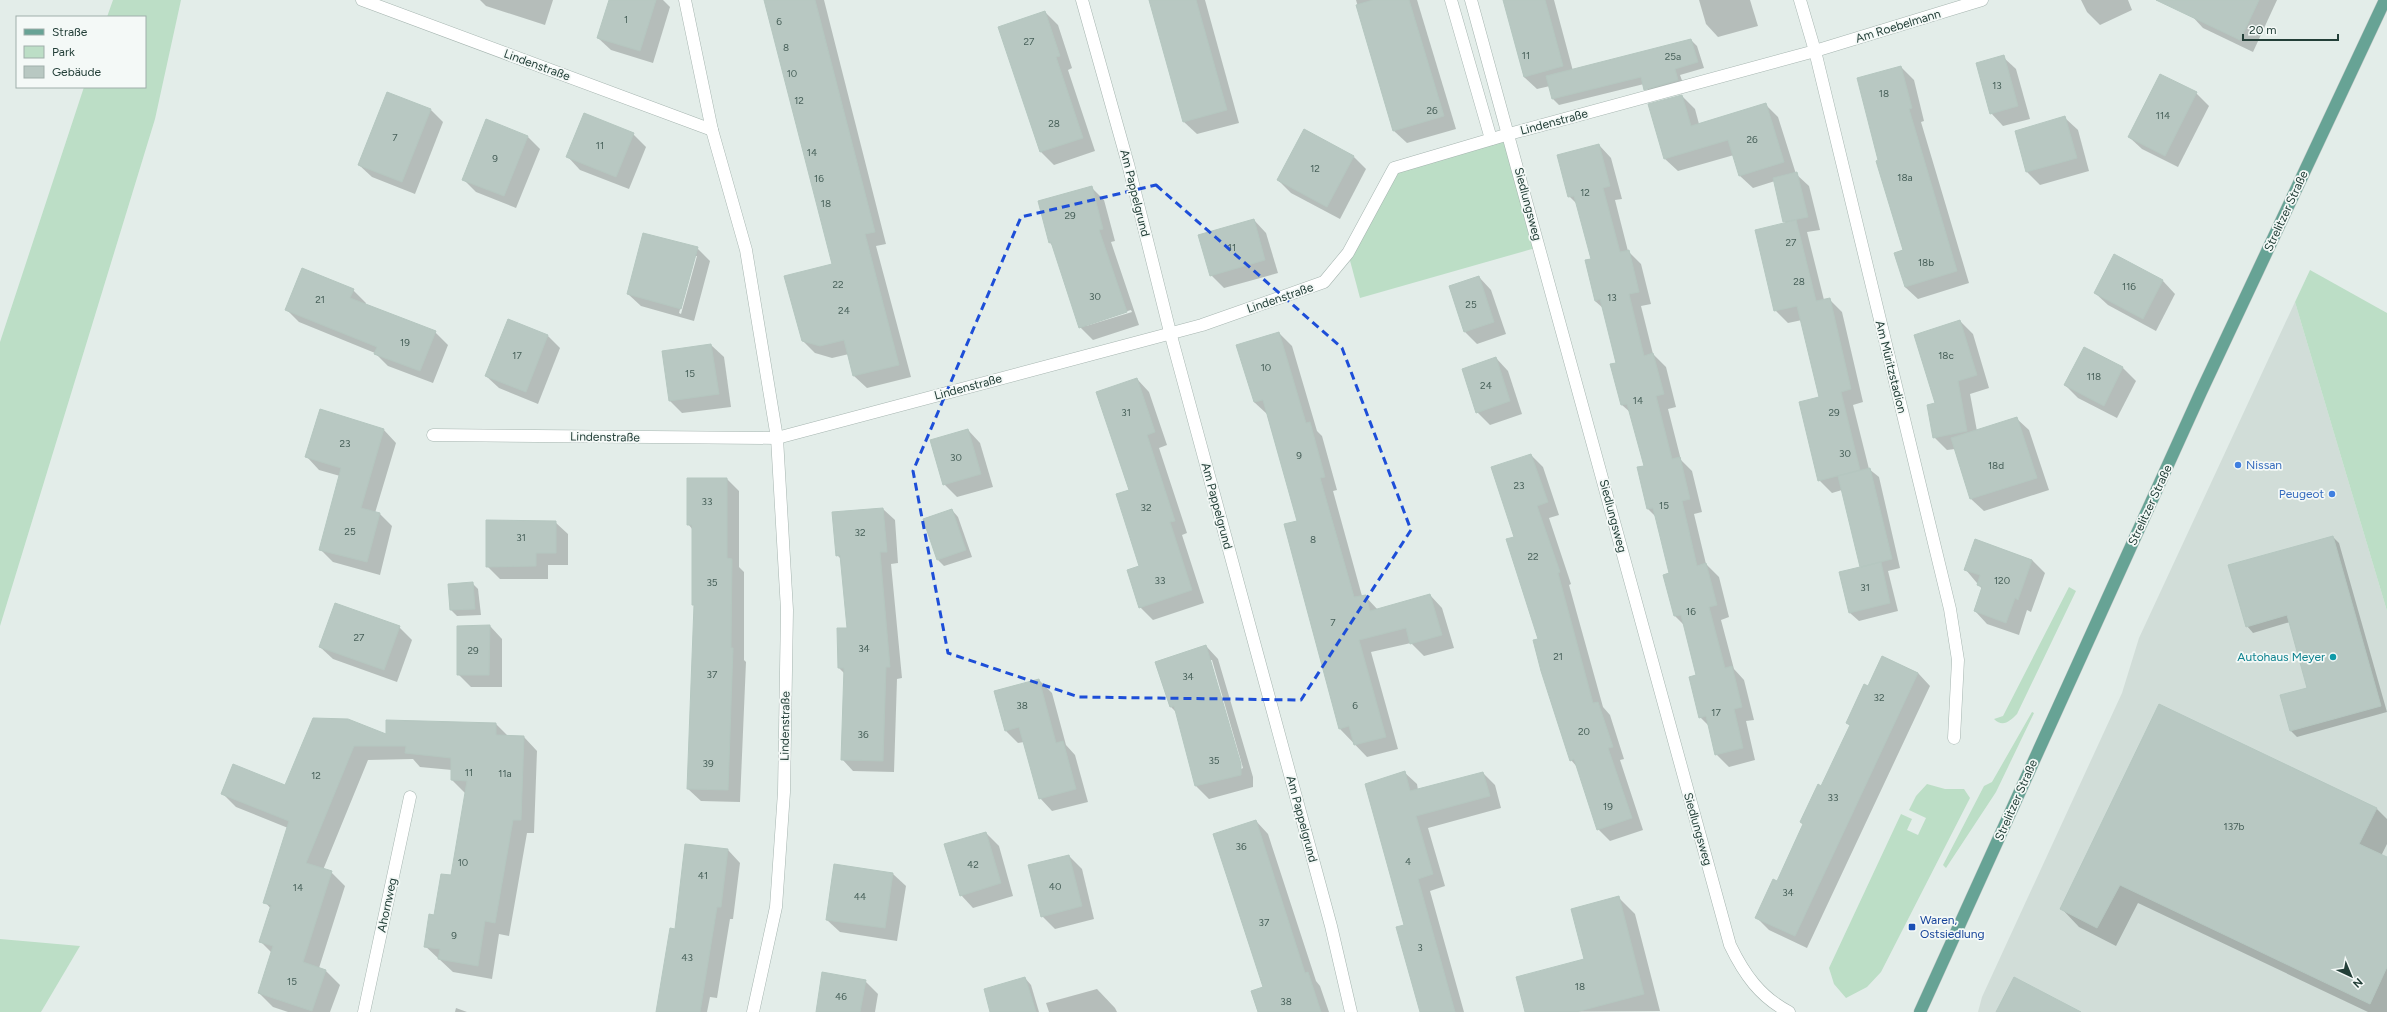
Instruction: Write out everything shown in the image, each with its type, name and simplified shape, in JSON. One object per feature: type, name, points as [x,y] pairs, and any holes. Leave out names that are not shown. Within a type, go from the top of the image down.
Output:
[{"type":"main road","name":"Strelitzer Straße","points":[[1920,1012],[2201,392],[2385,0]]},
{"type":"street","name":"Lindenstraße","points":[[362,0],[712,130]]},
{"type":"street","name":"Lindenstraße","points":[[685,0],[712,130],[746,250],[777,438],[787,610],[784,792],[776,907],[753,1012]]},
{"type":"street","name":"Am Pappelgrund","points":[[1082,0],[1128,164],[1170,332],[1331,926],[1351,1012]]},
{"type":"street","points":[[1451,0],[1491,139]]},
{"type":"street","name":"Siedlungsweg","points":[[1471,0],[1509,134],[1730,945],[1740,966],[1754,986],[1766,998],[1789,1012]]},
{"type":"street","name":"Am Müritzstadion","points":[[1800,0],[1814,51],[1950,609],[1958,660],[1954,738]]},
{"type":"street","name":"Am Roebelmann","points":[[1814,51],[1982,0]]},
{"type":"street","name":"Lindenstraße","points":[[433,435],[777,438],[1170,332],[1202,325],[1324,282],[1348,253],[1394,168],[1491,139],[1814,51]]},
{"type":"street","name":"Ahornweg","points":[[364,1012],[410,797]]},
{"type":"highlighted area","points":[[1156,185],[1342,348],[1411,530],[1301,700],[1079,697],[948,653],[913,471],[1021,217]]},
{"type":"shaded area","points":[[2295,302],[2387,611],[2387,1012],[1978,1012],[1982,997],[2122,693],[2139,638]]},
{"type":"green space","points":[[113,0],[181,0],[155,119],[0,626],[0,342],[84,88],[146,88],[146,16],[107,16]]},
{"type":"green space","points":[[1509,134],[1539,247],[1360,298],[1348,253],[1394,168]]},
{"type":"green space","points":[[2310,270],[2387,313],[2387,611],[2295,302]]},
{"type":"green space","points":[[2069,587],[2076,591],[2017,714],[2006,722],[1997,722],[1994,719],[2003,716]]},
{"type":"green space","points":[[2032,712],[2034,713],[1996,792],[1946,868],[1943,865],[1984,786],[1992,782]]},
{"type":"green space","points":[[1927,784],[1945,789],[1964,789],[1970,798],[1881,972],[1867,987],[1846,998],[1834,984],[1829,968],[1901,814],[1912,819],[1907,830],[1918,835],[1926,818],[1909,810],[1916,796]]},
{"type":"green space","points":[[0,939],[80,946],[41,1012],[0,1012]]},
{"type":"building","points":[[609,0],[656,0],[640,51],[597,38]]},
{"type":"building","points":[[764,0],[815,0],[875,232],[865,234],[899,365],[853,376],[844,340],[820,346],[802,341],[784,276],[832,264]]},
{"type":"building","points":[[1149,0],[1196,0],[1227,110],[1183,122]]},
{"type":"building","points":[[1373,0],[1409,0],[1444,116],[1393,131],[1356,5]]},
{"type":"building","points":[[1503,0],[1545,0],[1563,66],[1524,77]]},
{"type":"building","points":[[2156,0],[2259,0],[2240,40]]},
{"type":"building","points":[[1045,11],[1060,56],[1056,57],[1083,138],[1040,152],[998,27]]},
{"type":"building","points":[[1691,39],[1698,62],[1675,69],[1678,80],[1644,90],[1641,77],[1552,99],[1546,76]]},
{"type":"building","points":[[2004,55],[2018,106],[1990,114],[1976,63]]},
{"type":"building","points":[[1901,66],[1912,108],[1909,109],[1957,271],[1905,287],[1894,253],[1903,250],[1876,161],[1878,160],[1857,78]]},
{"type":"building","points":[[2160,74],[2197,92],[2165,156],[2128,137]]},
{"type":"building","points":[[387,92],[431,109],[402,182],[358,165]]},
{"type":"building","points":[[1682,95],[1691,126],[1766,103],[1784,162],[1739,176],[1728,140],[1664,159],[1648,104]]},
{"type":"building","points":[[584,113],[634,133],[616,177],[566,157]]},
{"type":"building","points":[[2065,116],[2077,158],[2026,172],[2015,131]]},
{"type":"building","points":[[486,119],[528,136],[504,196],[462,180]]},
{"type":"building","points":[[1304,129],[1354,156],[1327,207],[1277,180]]},
{"type":"building","points":[[1599,144],[1610,186],[1603,188],[1620,252],[1629,250],[1639,292],[1629,294],[1644,356],[1653,353],[1664,394],[1656,396],[1672,459],[1680,457],[1690,499],[1682,501],[1697,566],[1706,563],[1717,605],[1709,607],[1725,668],[1732,666],[1742,707],[1734,709],[1743,748],[1715,755],[1706,716],[1699,718],[1689,677],[1696,675],[1681,615],[1674,616],[1663,575],[1669,573],[1653,508],[1647,509],[1637,467],[1644,466],[1627,404],[1621,405],[1610,364],[1616,363],[1600,299],[1595,301],[1585,260],[1591,259],[1574,196],[1568,197],[1557,155]]},
{"type":"building","points":[[1797,172],[1808,217],[1783,222],[1773,178]]},
{"type":"building","points":[[1092,186],[1103,229],[1099,230],[1127,312],[1079,328],[1051,242],[1049,243],[1038,201]]},
{"type":"building","points":[[1254,219],[1265,260],[1210,276],[1198,235]]},
{"type":"building","points":[[1796,220],[1816,301],[1830,298],[1851,389],[1841,392],[1860,470],[1818,481],[1799,402],[1819,397],[1797,306],[1774,311],[1755,230]]},
{"type":"building","points":[[643,233],[698,247],[681,309],[627,294]]},
{"type":"building","points":[[2114,254],[2163,280],[2143,319],[2094,293]]},
{"type":"building","points":[[302,268],[354,289],[350,298],[436,331],[420,371],[374,354],[377,347],[285,310]]},
{"type":"building","points":[[1479,276],[1494,322],[1464,332],[1449,286]]},
{"type":"building","points":[[508,319],[548,335],[526,392],[485,376]]},
{"type":"building","points":[[1960,320],[1977,375],[1958,381],[1967,431],[1933,438],[1927,405],[1935,403],[1914,335]]},
{"type":"building","points":[[1279,332],[1306,423],[1310,422],[1325,477],[1320,478],[1354,597],[1366,595],[1370,611],[1430,594],[1442,635],[1410,644],[1406,628],[1359,640],[1386,737],[1354,745],[1349,726],[1339,729],[1284,524],[1297,521],[1263,400],[1254,402],[1236,345]]},
{"type":"building","points":[[711,344],[719,394],[669,401],[662,351]]},
{"type":"building","points":[[2084,347],[2123,367],[2104,406],[2064,385]]},
{"type":"building","points":[[1496,357],[1510,401],[1476,413],[1462,369]]},
{"type":"building","points":[[1137,378],[1155,432],[1147,435],[1175,521],[1170,522],[1192,590],[1139,608],[1127,570],[1139,566],[1116,494],[1129,490],[1096,392]]},
{"type":"building","points":[[320,409],[384,429],[361,508],[380,513],[367,562],[319,550],[341,468],[305,457]]},
{"type":"building","points":[[2017,417],[2037,478],[1970,499],[1951,438]]},
{"type":"building","points":[[968,429],[981,474],[943,485],[930,440]]},
{"type":"building","points":[[1531,454],[1548,502],[1537,506],[1560,572],[1558,573],[1593,703],[1598,702],[1613,747],[1608,748],[1632,818],[1597,830],[1574,759],[1570,761],[1541,671],[1533,640],[1538,639],[1506,539],[1514,537],[1491,467]]},
{"type":"building","points":[[1870,468],[1892,559],[1861,567],[1881,562],[1890,603],[1849,613],[1839,572],[1860,567],[1838,476]]},
{"type":"building","points":[[687,478],[727,478],[727,558],[732,559],[731,648],[733,648],[728,790],[687,789],[694,605],[692,605],[692,525],[687,525]]},
{"type":"building","points":[[883,508],[887,552],[880,552],[890,667],[886,667],[883,761],[841,760],[844,668],[838,668],[837,628],[847,628],[840,555],[836,556],[832,512]]},
{"type":"building","points":[[952,509],[966,550],[937,560],[923,519]]},
{"type":"building","points":[[486,520],[556,521],[556,553],[536,553],[536,566],[486,567]]},
{"type":"building","name":"Autohaus Meyer","points":[[2333,536],[2381,706],[2290,731],[2280,695],[2307,688],[2287,615],[2246,627],[2228,565]]},
{"type":"building","points":[[1975,539],[2032,560],[2018,600],[2015,598],[2006,623],[1974,611],[1982,587],[1977,585],[1980,575],[1964,570]]},
{"type":"building","points":[[473,582],[475,609],[450,610],[448,584]]},
{"type":"building","points":[[335,603],[400,626],[384,670],[319,647]]},
{"type":"building","points":[[490,625],[489,675],[457,675],[457,626]]},
{"type":"building","points":[[1206,645],[1241,764],[1241,775],[1195,786],[1174,706],[1170,707],[1155,662]]},
{"type":"building","points":[[1882,656],[1918,673],[1795,936],[1755,918],[1773,879],[1777,881],[1803,824],[1800,822],[1818,784],[1821,786],[1850,725],[1846,723],[1864,684],[1868,686]]},
{"type":"building","points":[[1039,679],[1056,743],[1063,741],[1076,789],[1039,799],[1019,727],[1005,731],[994,691]]},
{"type":"building","points":[[2159,704],[2377,808],[2359,844],[2387,857],[2387,967],[2370,1004],[2120,885],[2097,928],[2060,909]]},
{"type":"building","points":[[313,718],[348,719],[386,734],[386,720],[496,723],[496,735],[524,736],[521,820],[513,820],[495,923],[485,921],[478,966],[438,959],[440,949],[424,947],[429,914],[434,915],[441,874],[451,875],[467,781],[451,780],[451,758],[405,753],[406,746],[354,746],[306,863],[332,871],[303,962],[326,970],[312,1011],[258,993],[273,946],[259,942],[271,905],[263,903],[289,821],[221,794],[233,764],[285,785]]},
{"type":"building","points":[[1405,771],[1410,791],[1483,772],[1490,796],[1416,816],[1433,874],[1418,879],[1455,1012],[1420,1012],[1396,927],[1404,925],[1365,784]]},
{"type":"building","points":[[1256,820],[1305,973],[1308,972],[1321,1012],[1258,1012],[1251,991],[1263,987],[1213,834]]},
{"type":"building","points":[[986,832],[1001,883],[960,896],[944,844]]},
{"type":"building","points":[[685,844],[728,849],[721,907],[717,907],[700,1012],[656,1012],[670,928],[675,929]]},
{"type":"building","points":[[1069,855],[1082,906],[1041,917],[1028,865]]},
{"type":"building","points":[[834,864],[893,873],[885,928],[826,920]]},
{"type":"building","points":[[1619,896],[1644,994],[1576,1012],[1525,1012],[1516,977],[1584,959],[1571,909]]},
{"type":"building","points":[[822,972],[866,980],[860,1012],[816,1012]]},
{"type":"building","points":[[1025,977],[1036,1012],[990,1012],[984,989]]},
{"type":"building","points":[[2014,977],[2081,1012],[1996,1012]]},
{"type":"place","name":"Nissan","points":[[2238,465]]},
{"type":"place","name":"Peugeot","points":[[2332,494]]},
{"type":"place","name":"Autohaus Meyer","points":[[2333,657]]},
{"type":"place","name":"Waren, Ostsiedlung","points":[[1912,927]]}]
